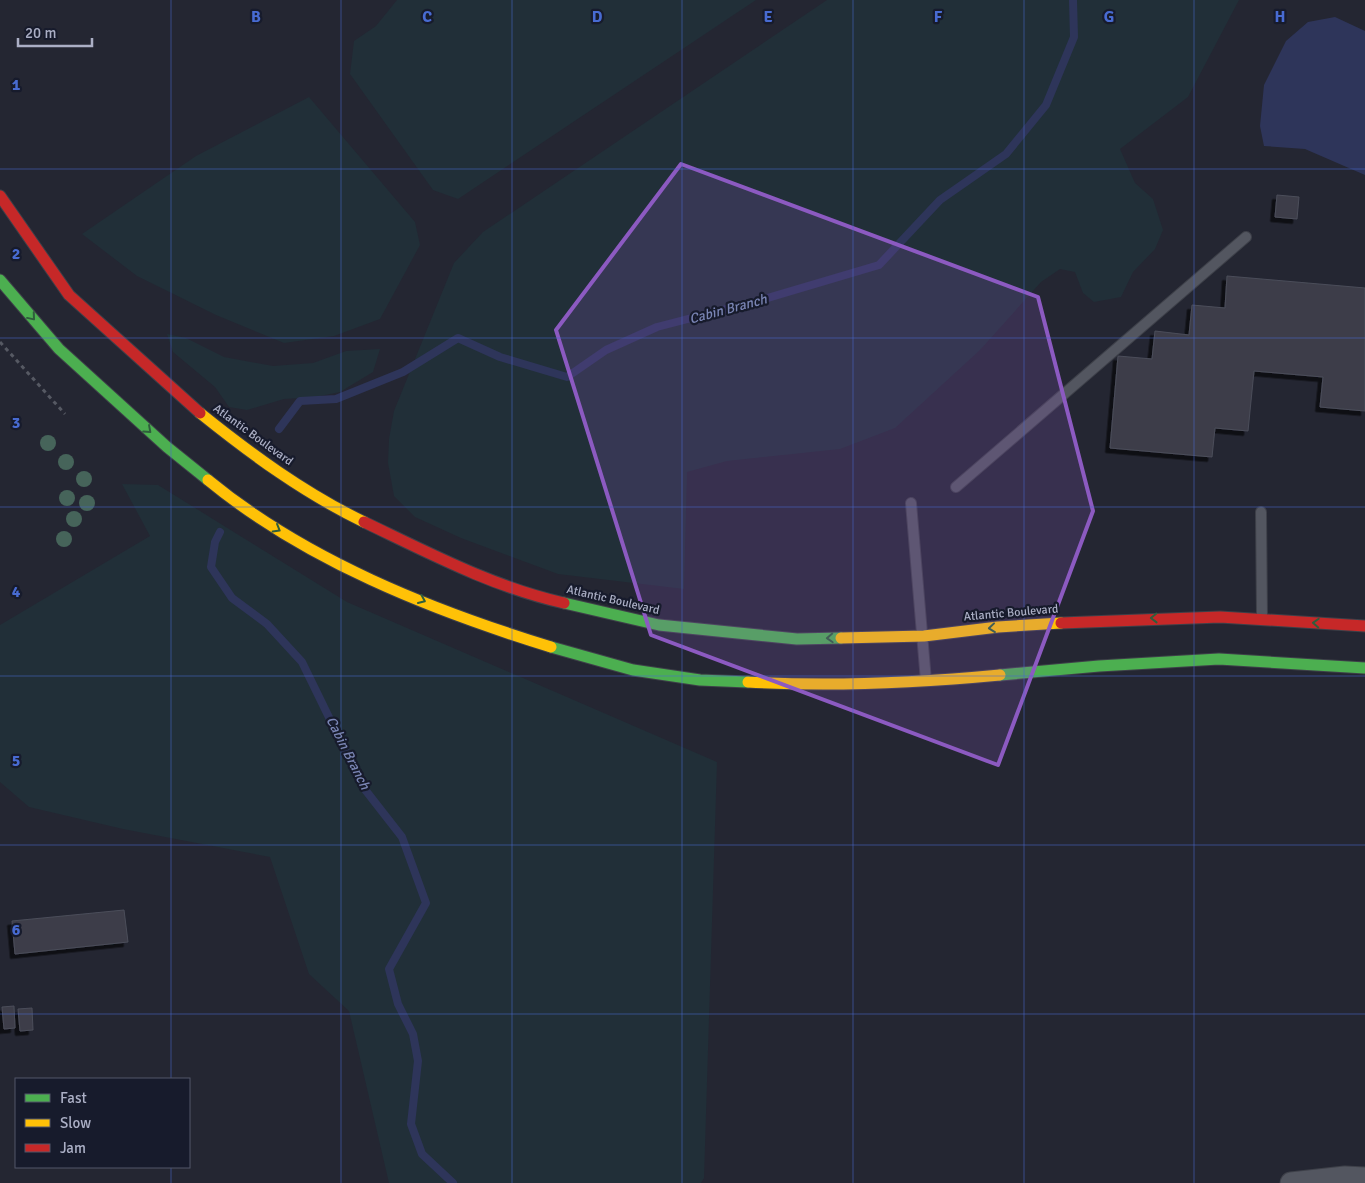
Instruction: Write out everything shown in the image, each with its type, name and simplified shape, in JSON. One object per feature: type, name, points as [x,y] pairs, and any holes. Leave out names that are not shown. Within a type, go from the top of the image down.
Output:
[{"type":"main road","name":"Atlantic Boulevard","points":[[0,196],[69,295],[178,396],[252,455],[335,508],[476,575],[528,595],[660,625],[797,639],[924,636],[998,627],[1117,618],[1220,617],[1365,626]]},
{"type":"main road","points":[[0,280],[59,350],[168,447],[242,508],[328,558],[474,624],[625,668],[700,680],[846,685],[926,682],[1099,666],[1218,659],[1365,668]]},
{"type":"street","points":[[1290,1183],[1345,1177],[1365,1178]]},
{"type":"lane","points":[[956,487],[1246,237]]},
{"type":"lane","points":[[911,503],[924,636],[926,682]]},
{"type":"lane","points":[[1261,512],[1262,619]]},
{"type":"path","points":[[0,342],[65,414]]},
{"type":"highlighted area","points":[[681,164],[1038,297],[1093,511],[998,765],[651,635],[556,330]]},
{"type":"shaded area","points":[[397,0],[756,0],[458,199],[433,190],[350,74],[354,41],[376,26]]},
{"type":"shaded area","points":[[827,0],[1239,0],[1188,97],[1120,149],[1135,183],[1153,199],[1163,230],[1155,249],[1133,272],[1121,297],[1094,302],[1083,293],[1075,272],[1060,269],[1041,282],[980,350],[895,428],[840,449],[727,461],[687,472],[684,589],[558,574],[461,538],[415,517],[394,496],[388,463],[389,439],[394,411],[454,263],[483,232]]},
{"type":"shaded area","points":[[309,97],[415,222],[420,245],[380,319],[334,336],[284,343],[216,315],[137,276],[82,234],[196,156]]},
{"type":"shaded area","points":[[167,334],[186,338],[224,357],[273,366],[313,363],[346,351],[380,349],[373,372],[340,392],[315,397],[284,399],[247,410],[229,407],[215,387],[173,352]]},
{"type":"shaded area","points":[[122,484],[158,485],[347,602],[717,762],[704,1178],[701,1183],[389,1183],[349,1011],[309,974],[270,857],[123,829],[29,807],[0,782],[0,625],[150,536]]},
{"type":"water","points":[[1335,17],[1365,31],[1365,175],[1305,149],[1264,146],[1260,126],[1264,85],[1286,41],[1308,22]]},
{"type":"building","points":[[1277,195],[1299,197],[1297,219],[1275,217]]},
{"type":"building","points":[[1227,276],[1365,288],[1365,411],[1320,407],[1323,377],[1254,371],[1248,431],[1215,428],[1212,457],[1110,448],[1118,356],[1152,359],[1155,331],[1189,335],[1192,305],[1225,308]]},
{"type":"building","points":[[124,910],[128,942],[15,954],[12,921]]},
{"type":"building","points":[[14,1006],[15,1028],[4,1029],[2,1007]]},
{"type":"building","points":[[32,1008],[33,1030],[20,1031],[18,1009]]},
{"type":"waterway","name":"Cabin Branch","points":[[279,429],[300,401],[336,399],[403,372],[458,338],[500,357],[567,377],[606,350],[657,327],[761,300],[879,265],[940,200],[1006,154],[1046,105],[1074,37],[1073,0]]},
{"type":"waterway","name":"Cabin Branch","points":[[220,532],[215,542],[211,567],[232,598],[267,624],[302,662],[363,787],[402,837],[426,903],[389,969],[398,1004],[413,1034],[418,1061],[411,1124],[422,1154],[453,1183]]},
{"type":"traffic: fast","points":[[0,280],[59,349],[167,447],[208,480]]},
{"type":"traffic: fast","points":[[564,603],[659,625],[797,639],[841,638]]},
{"type":"traffic: fast","points":[[551,647],[633,670],[700,680],[748,682]]},
{"type":"traffic: fast","points":[[1000,675],[1099,666],[1219,659],[1365,668]]},
{"type":"traffic: slow","points":[[200,413],[299,486],[364,522]]},
{"type":"traffic: slow","points":[[208,480],[246,509],[286,535],[371,580],[460,617],[551,647]]},
{"type":"traffic: slow","points":[[841,638],[924,636],[998,627],[1061,623]]},
{"type":"traffic: slow","points":[[748,682],[874,683],[1000,675]]},
{"type":"traffic: jam","points":[[0,196],[69,295],[200,413]]},
{"type":"traffic: jam","points":[[364,522],[487,579],[564,603]]},
{"type":"traffic: jam","points":[[1061,623],[1220,617],[1365,626]]}]
